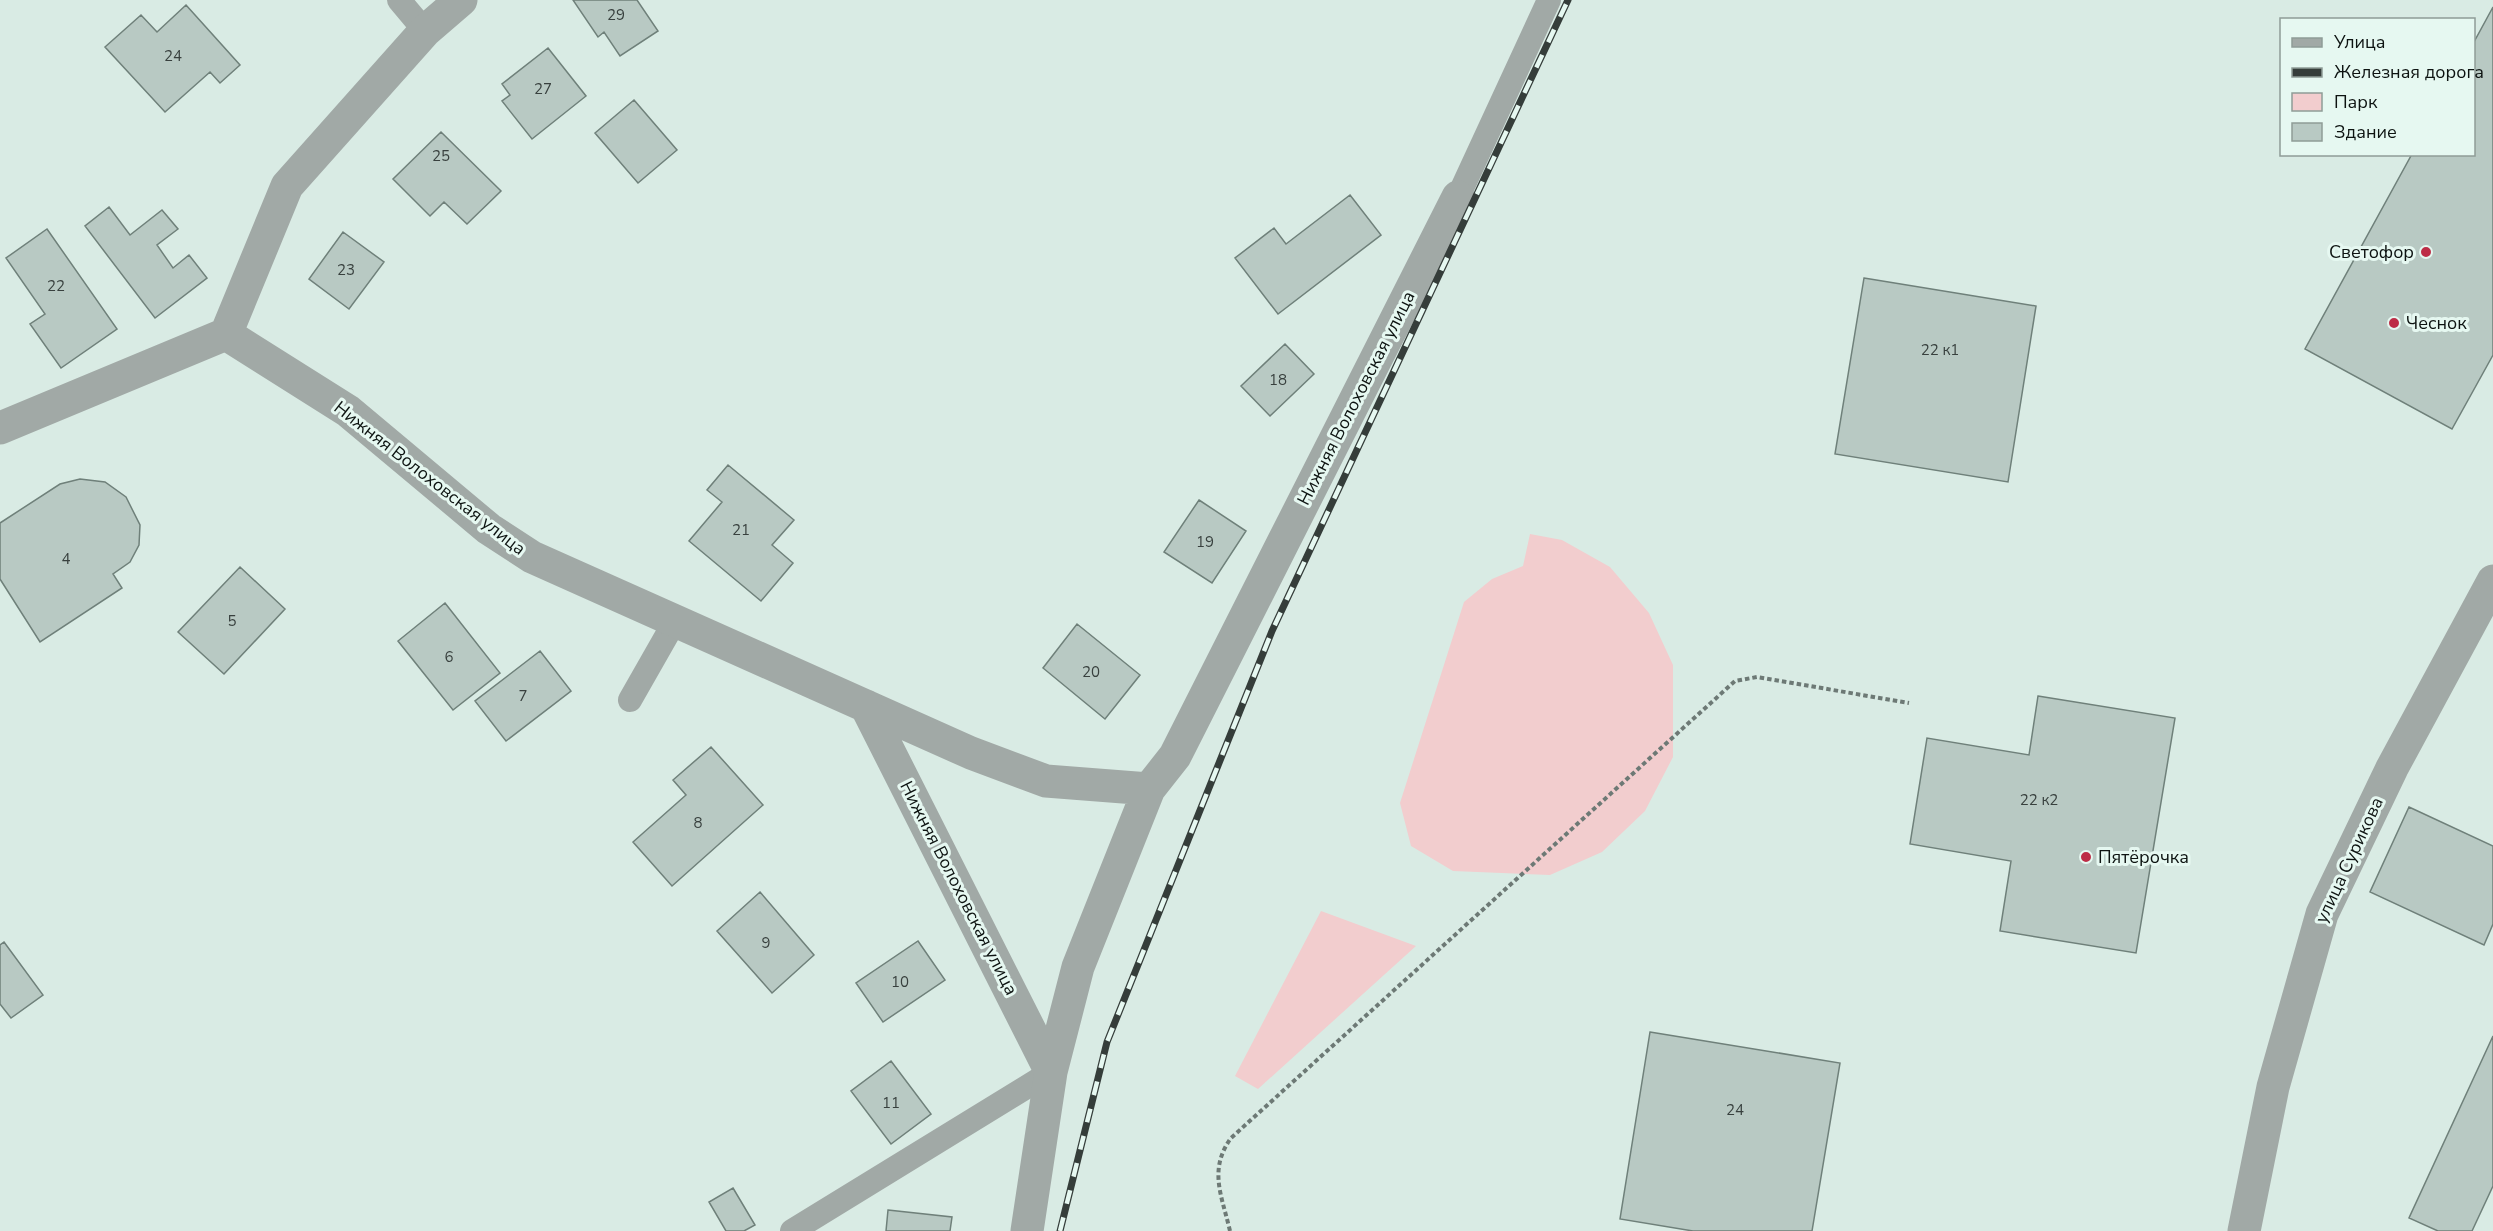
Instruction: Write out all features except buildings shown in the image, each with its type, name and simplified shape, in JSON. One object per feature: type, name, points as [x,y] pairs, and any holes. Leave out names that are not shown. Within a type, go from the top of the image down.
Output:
[{"type":"street","points":[[0,428],[226,334],[287,186],[425,31],[461,0]]},
{"type":"street","name":"Нижняя Волоховская улица","points":[[1027,1231],[1051,1071],[1078,967],[1149,789],[1175,756],[1458,197]]},
{"type":"street","name":"Нижняя Волоховская улица","points":[[226,334],[348,411],[489,529],[532,557],[971,753],[1046,782],[1149,789]]},
{"type":"street","name":"улица Сурикова","points":[[2244,1231],[2273,1087],[2322,914],[2392,768],[2493,581]]},
{"type":"street","name":"Нижняя Волоховская улица","points":[[866,706],[1051,1071]]},
{"type":"lane","points":[[399,0],[425,31]]},
{"type":"lane","name":"Нижняя Волоховская улица","points":[[1458,197],[1549,0]]},
{"type":"lane","points":[[630,700],[675,621]]},
{"type":"lane","points":[[792,1231],[1051,1071]]},
{"type":"path","points":[[1230,1231],[1217,1174],[1222,1151],[1231,1138],[1735,681],[1757,677],[1910,703]]},
{"type":"green space","points":[[1530,534],[1562,540],[1610,567],[1649,613],[1673,665],[1673,757],[1645,811],[1602,852],[1550,875],[1453,871],[1411,846],[1400,803],[1464,602],[1492,579],[1523,566]]},
{"type":"green space","points":[[1321,911],[1416,946],[1258,1089],[1235,1076]]},
{"type":"railway","points":[[1060,1231],[1107,1042],[1272,631],[1568,0]]},
{"type":"place","name":"Светофор","points":[[2426,252]]},
{"type":"place","name":"Чеснок","points":[[2394,323]]},
{"type":"place","name":"Пятёрочка","points":[[2086,857]]}]
